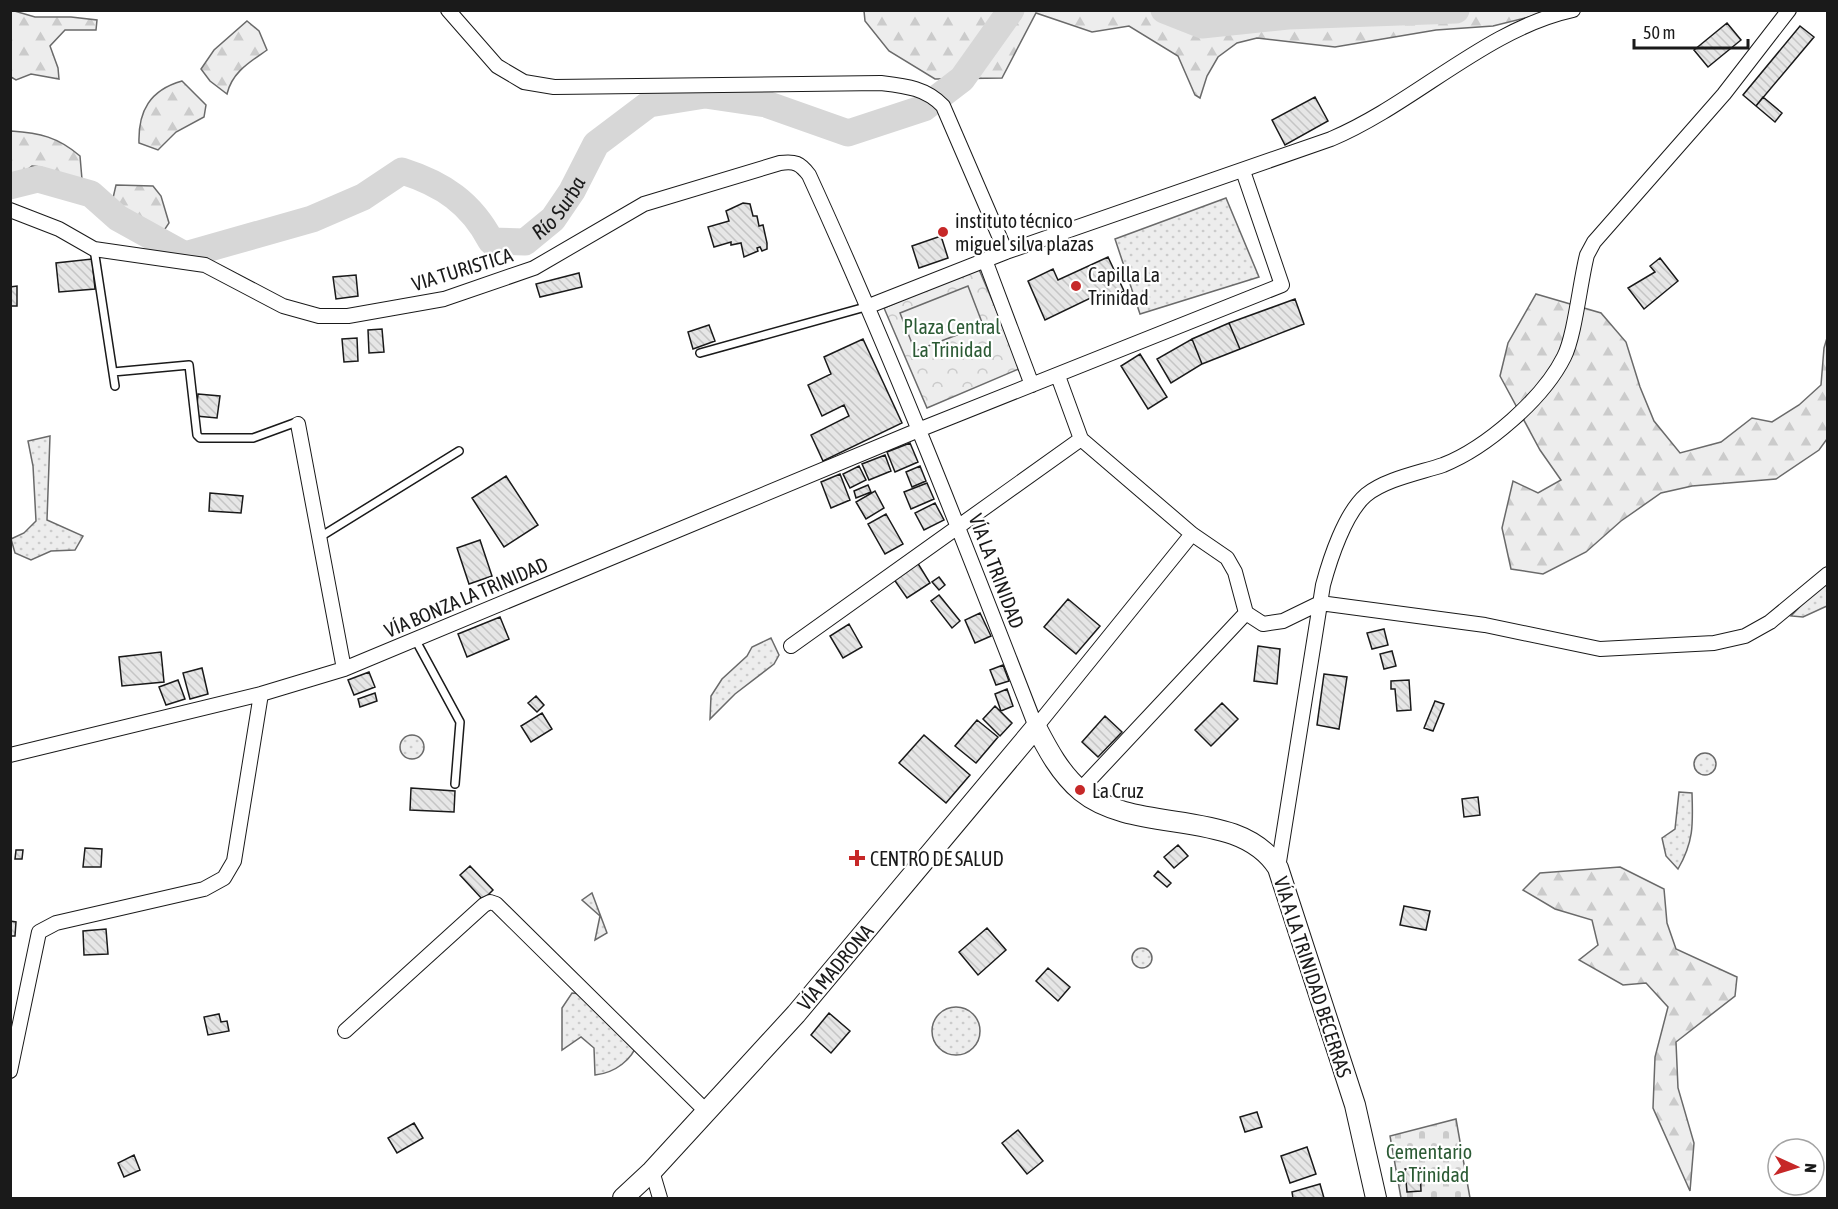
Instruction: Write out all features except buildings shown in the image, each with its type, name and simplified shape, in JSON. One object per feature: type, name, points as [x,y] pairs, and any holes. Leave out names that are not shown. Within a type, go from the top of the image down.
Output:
[{"type":"street","points":[[448,10],[498,66],[524,82],[554,87],[881,83],[909,86],[932,95],[943,106],[1006,252]]},
{"type":"street","points":[[869,306],[1006,252],[1243,171],[1355,129],[1518,28],[1573,10]]},
{"type":"street","points":[[1278,868],[1320,603],[1337,542],[1365,496],[1469,451],[1524,409],[1564,357],[1587,255],[1594,242],[1724,94],[1789,10]]},
{"type":"street","name":"VIA TURISTICA","points":[[10,210],[59,229],[94,249],[205,265],[283,306],[319,316],[348,316],[444,299],[534,268],[644,204],[791,161],[801,164],[809,175],[869,306]]},
{"type":"street","name":"VÍA BONZA LA TRINIDAD","points":[[10,755],[261,694],[344,669],[921,429],[1282,285],[1243,171]]},
{"type":"street","points":[[985,260],[1032,386]]},
{"type":"street","name":"VÍA LA TRINIDAD","points":[[869,306],[921,429],[1036,727]]},
{"type":"street","points":[[1058,376],[1081,438],[1192,534],[1227,558],[1232,565],[1246,613],[1255,621],[1272,624],[1320,603],[1485,625],[1612,650],[1714,643],[1745,636],[1770,622],[1827,574]]},
{"type":"street","points":[[298,424],[344,669]]},
{"type":"street","points":[[791,646],[1081,438]]},
{"type":"street","points":[[1036,727],[1192,534]]},
{"type":"street","points":[[1080,790],[1246,613]]},
{"type":"street","points":[[10,1071],[39,932],[56,923],[204,889],[224,879],[234,861],[261,694]]},
{"type":"street","name":"VÍA A LA TRINIDAD BECERRAS","points":[[1036,727],[1055,763],[1080,790],[1114,809],[1241,836],[1269,854],[1278,868],[1355,1105],[1376,1198]]},
{"type":"street","name":"VÍA MADRONA","points":[[623,1198],[652,1172],[796,1014],[1036,727]]},
{"type":"street","points":[[345,1031],[484,904],[490,902],[496,904],[707,1112]]},
{"type":"street","points":[[652,1172],[660,1198]]},
{"type":"lane","points":[[94,249],[115,387]]},
{"type":"lane","points":[[700,353],[869,306]]},
{"type":"lane","points":[[113,372],[189,365],[197,435],[200,438],[253,438],[294,423],[298,424]]},
{"type":"lane","points":[[320,537],[459,452]]},
{"type":"lane","points":[[415,639],[460,723],[455,784]]},
{"type":"green space","points":[[11,10],[35,17],[97,20],[96,30],[65,30],[50,46],[58,68],[59,79],[31,74],[16,80],[11,77]]},
{"type":"green space","points":[[864,11],[1553,11],[1493,26],[1436,30],[1335,47],[1257,38],[1237,43],[1218,57],[1207,76],[1200,98],[1195,95],[1178,56],[1129,26],[1092,32],[1036,13],[1002,78],[935,79],[889,51],[865,21]]},
{"type":"green space","points":[[247,21],[259,31],[267,50],[237,74],[227,94],[210,81],[201,69],[214,50]]},
{"type":"green space","points":[[182,81],[206,105],[204,117],[176,132],[158,150],[139,143],[141,121],[148,103],[162,90]]},
{"type":"green space","points":[[11,131],[48,137],[64,144],[80,156],[83,191],[47,169],[32,166],[11,183]]},
{"type":"green space","points":[[116,185],[153,186],[161,196],[169,223],[163,232],[110,211]]},
{"type":"green space","points":[[1226,198],[1259,277],[1140,314],[1115,239]]},
{"type":"green space","name":"Plaza Central La Trinidad","points":[[978,267],[1021,368],[927,408],[884,308]]},
{"type":"green space","points":[[1536,294],[1601,313],[1626,342],[1640,387],[1654,421],[1680,453],[1721,442],[1752,418],[1772,422],[1799,405],[1821,385],[1827,338],[1827,439],[1819,450],[1776,479],[1692,486],[1661,493],[1621,521],[1586,552],[1543,574],[1511,569],[1502,528],[1513,481],[1538,493],[1561,480],[1540,450],[1500,376],[1508,343]]},
{"type":"green space","points":[[50,436],[47,520],[83,536],[75,550],[51,551],[31,560],[15,553],[11,539],[24,533],[36,521],[33,466],[28,441]]},
{"type":"green space","points":[[1827,578],[1827,606],[1803,617],[1791,616]]},
{"type":"green space","points":[[771,638],[779,655],[774,664],[735,694],[710,719],[711,696],[722,679],[747,656],[752,647]]},
{"type":"green space","points":[[412,735],[421,738],[424,747],[421,756],[412,759],[403,756],[400,747],[403,738]]},
{"type":"green space","points":[[1705,753],[1713,756],[1716,764],[1713,772],[1705,775],[1697,772],[1694,764],[1697,756]]},
{"type":"green space","points":[[1679,792],[1692,793],[1692,814],[1690,841],[1678,869],[1666,856],[1662,838],[1675,829]]},
{"type":"green space","points":[[1620,867],[1664,889],[1667,923],[1676,949],[1737,977],[1735,996],[1676,1042],[1678,1088],[1694,1143],[1690,1191],[1653,1108],[1655,1057],[1668,1007],[1646,983],[1623,985],[1579,960],[1598,945],[1592,920],[1555,909],[1523,890],[1540,873]]},
{"type":"green space","points":[[592,893],[607,933],[595,940],[600,916],[582,900]]},
{"type":"green space","points":[[1142,948],[1149,951],[1152,958],[1149,965],[1142,968],[1135,965],[1132,958],[1135,951]]},
{"type":"green space","points":[[572,993],[589,995],[638,1042],[627,1060],[609,1072],[595,1075],[594,1048],[581,1037],[562,1050],[562,1008]]},
{"type":"green space","points":[[951,1007],[961,1007],[976,1017],[980,1031],[979,1040],[970,1051],[961,1055],[951,1055],[936,1045],[932,1036],[932,1026],[942,1011]]},
{"type":"green space","name":"Cementario La Trinidad","points":[[1456,1119],[1470,1198],[1401,1198],[1390,1136]]},
{"type":"shaded area","points":[[968,286],[983,325],[915,351],[900,313]]},
{"type":"waterway","name":"Río Surba","points":[[10,186],[38,179],[91,194],[118,218],[185,255],[312,219],[363,197],[402,171],[430,182],[454,197],[474,216],[491,241],[525,242],[553,219],[572,191],[596,144],[649,104],[705,95],[766,104],[848,133],[924,108],[962,79],[1011,10]]},
{"type":"waterway","name":"Río Surba","points":[[1164,10],[1202,25],[1288,16],[1456,10]]},
{"type":"place","name":"instituto técnico miguel silva plazas","points":[[943,232]]},
{"type":"place","name":"Capilla La Trinidad","points":[[1076,286]]},
{"type":"place","name":"La Cruz","points":[[1080,790]]},
{"type":"place","name":"CENTRO DE SALUD","points":[[857,858]]}]
